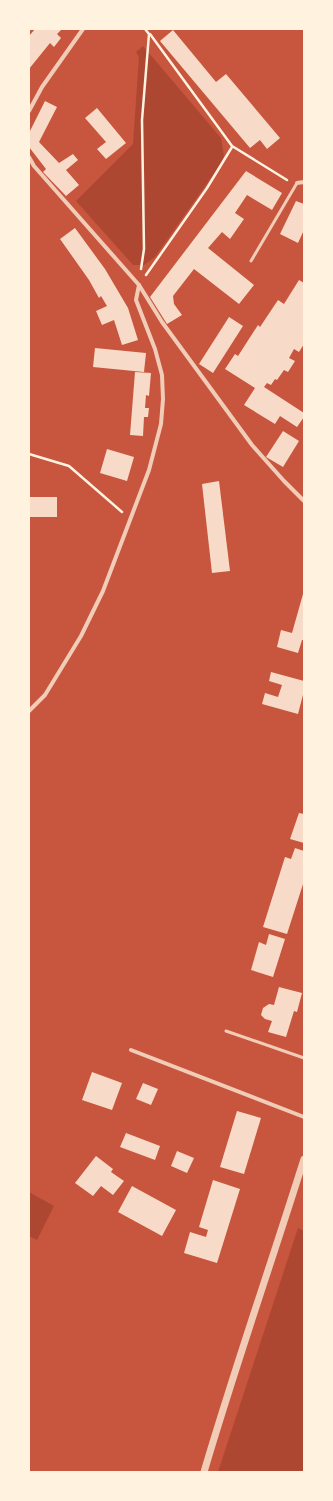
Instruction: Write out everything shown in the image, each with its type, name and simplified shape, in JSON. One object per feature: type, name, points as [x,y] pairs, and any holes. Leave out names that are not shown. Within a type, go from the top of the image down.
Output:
[{"type":"street","points":[[29,111],[42,87],[84,29]]},
{"type":"street","points":[[29,157],[34,166],[138,285],[162,322],[252,445],[304,501]]},
{"type":"street","points":[[297,184],[304,182]]},
{"type":"street","points":[[29,711],[45,695],[81,636],[103,591],[149,470],[161,424],[163,399],[162,375],[155,349],[136,300],[138,285]]},
{"type":"street","points":[[131,1050],[304,1117]]},
{"type":"street","points":[[204,1472],[223,1408],[274,1256],[304,1159]]},
{"type":"lane","points":[[251,261],[297,184]]},
{"type":"lane","points":[[226,1031],[304,1058]]},
{"type":"path","points":[[146,29],[232,146],[264,167],[297,184]]},
{"type":"path","points":[[138,285],[144,249],[142,120],[149,34]]},
{"type":"path","points":[[138,285],[207,188],[232,146]]},
{"type":"path","points":[[29,454],[69,466],[130,519]]},
{"type":"shaded area","points":[[143,46],[221,138],[224,156],[220,165],[155,257],[144,265],[133,265],[76,201],[133,144],[139,57],[136,52]]},
{"type":"shaded area","points":[[29,1192],[54,1206],[37,1240],[29,1236]]},
{"type":"shaded area","points":[[298,1228],[304,1231],[304,1472],[218,1472]]},
{"type":"building","points":[[35,29],[62,29],[57,34],[61,38],[54,47],[50,43],[29,69],[29,36]]},
{"type":"building","points":[[173,30],[216,82],[226,74],[280,138],[267,149],[260,140],[250,148],[160,41]]},
{"type":"building","points":[[45,101],[57,107],[39,142],[59,163],[73,154],[78,160],[66,170],[79,185],[66,196],[43,172],[46,169],[29,147],[29,133]]},
{"type":"building","points":[[97,108],[126,143],[106,159],[97,149],[106,142],[85,118]]},
{"type":"building","points":[[246,171],[282,193],[272,210],[247,195],[235,213],[244,219],[230,239],[222,232],[208,248],[254,285],[239,304],[194,269],[173,296],[174,304],[182,315],[167,324],[150,297]]},
{"type":"building","points":[[296,201],[304,204],[304,230],[298,243],[280,234]]},
{"type":"building","points":[[75,228],[105,269],[128,308],[138,340],[122,345],[114,320],[102,325],[96,311],[107,306],[101,296],[99,298],[89,280],[60,239]]},
{"type":"building","points":[[299,280],[304,283],[304,344],[299,352],[294,349],[289,358],[295,361],[288,372],[284,370],[277,380],[275,379],[271,385],[267,383],[264,387],[304,413],[304,417],[297,427],[280,416],[275,424],[244,405],[255,388],[225,369],[235,354],[238,356],[258,325],[260,327],[278,300],[284,304]]},
{"type":"building","points":[[229,317],[243,326],[213,373],[199,364]]},
{"type":"building","points":[[95,348],[146,353],[144,372],[93,367]]},
{"type":"building","points":[[135,372],[151,373],[149,396],[146,395],[145,408],[149,408],[148,417],[144,417],[143,436],[130,435]]},
{"type":"building","points":[[283,431],[299,441],[283,467],[266,457]]},
{"type":"building","points":[[107,449],[134,457],[127,481],[100,473]]},
{"type":"building","points":[[219,481],[230,571],[212,573],[202,484]]},
{"type":"building","points":[[29,497],[57,497],[57,517],[29,517]]},
{"type":"building","points":[[303,594],[304,640],[302,640],[298,653],[277,647],[281,630],[292,633]]},
{"type":"building","points":[[271,672],[304,681],[304,691],[298,714],[262,704],[265,693],[278,697],[282,685],[269,681]]},
{"type":"building","points":[[299,813],[304,814],[304,843],[290,839]]},
{"type":"building","points":[[295,848],[304,851],[304,881],[287,934],[263,927],[285,857],[291,859]]},
{"type":"building","points":[[269,934],[285,939],[273,977],[251,970],[259,942],[266,945]]},
{"type":"building","points":[[279,987],[302,993],[297,1012],[294,1011],[286,1037],[268,1032],[272,1021],[265,1019],[261,1015],[263,1008],[269,1004],[274,1005]]},
{"type":"building","points":[[92,1072],[122,1083],[112,1110],[82,1100]]},
{"type":"building","points":[[143,1083],[158,1089],[151,1105],[136,1099]]},
{"type":"building","points":[[237,1111],[261,1118],[244,1174],[220,1167]]},
{"type":"building","points":[[126,1133],[160,1146],[155,1160],[120,1147]]},
{"type":"building","points":[[177,1151],[194,1158],[187,1173],[171,1166]]},
{"type":"building","points":[[96,1156],[113,1169],[111,1172],[124,1181],[113,1195],[101,1186],[93,1196],[75,1183]]},
{"type":"building","points":[[213,1180],[240,1189],[217,1263],[184,1253],[190,1232],[206,1237],[208,1230],[199,1227]]},
{"type":"building","points":[[132,1186],[176,1210],[162,1236],[118,1212]]}]
